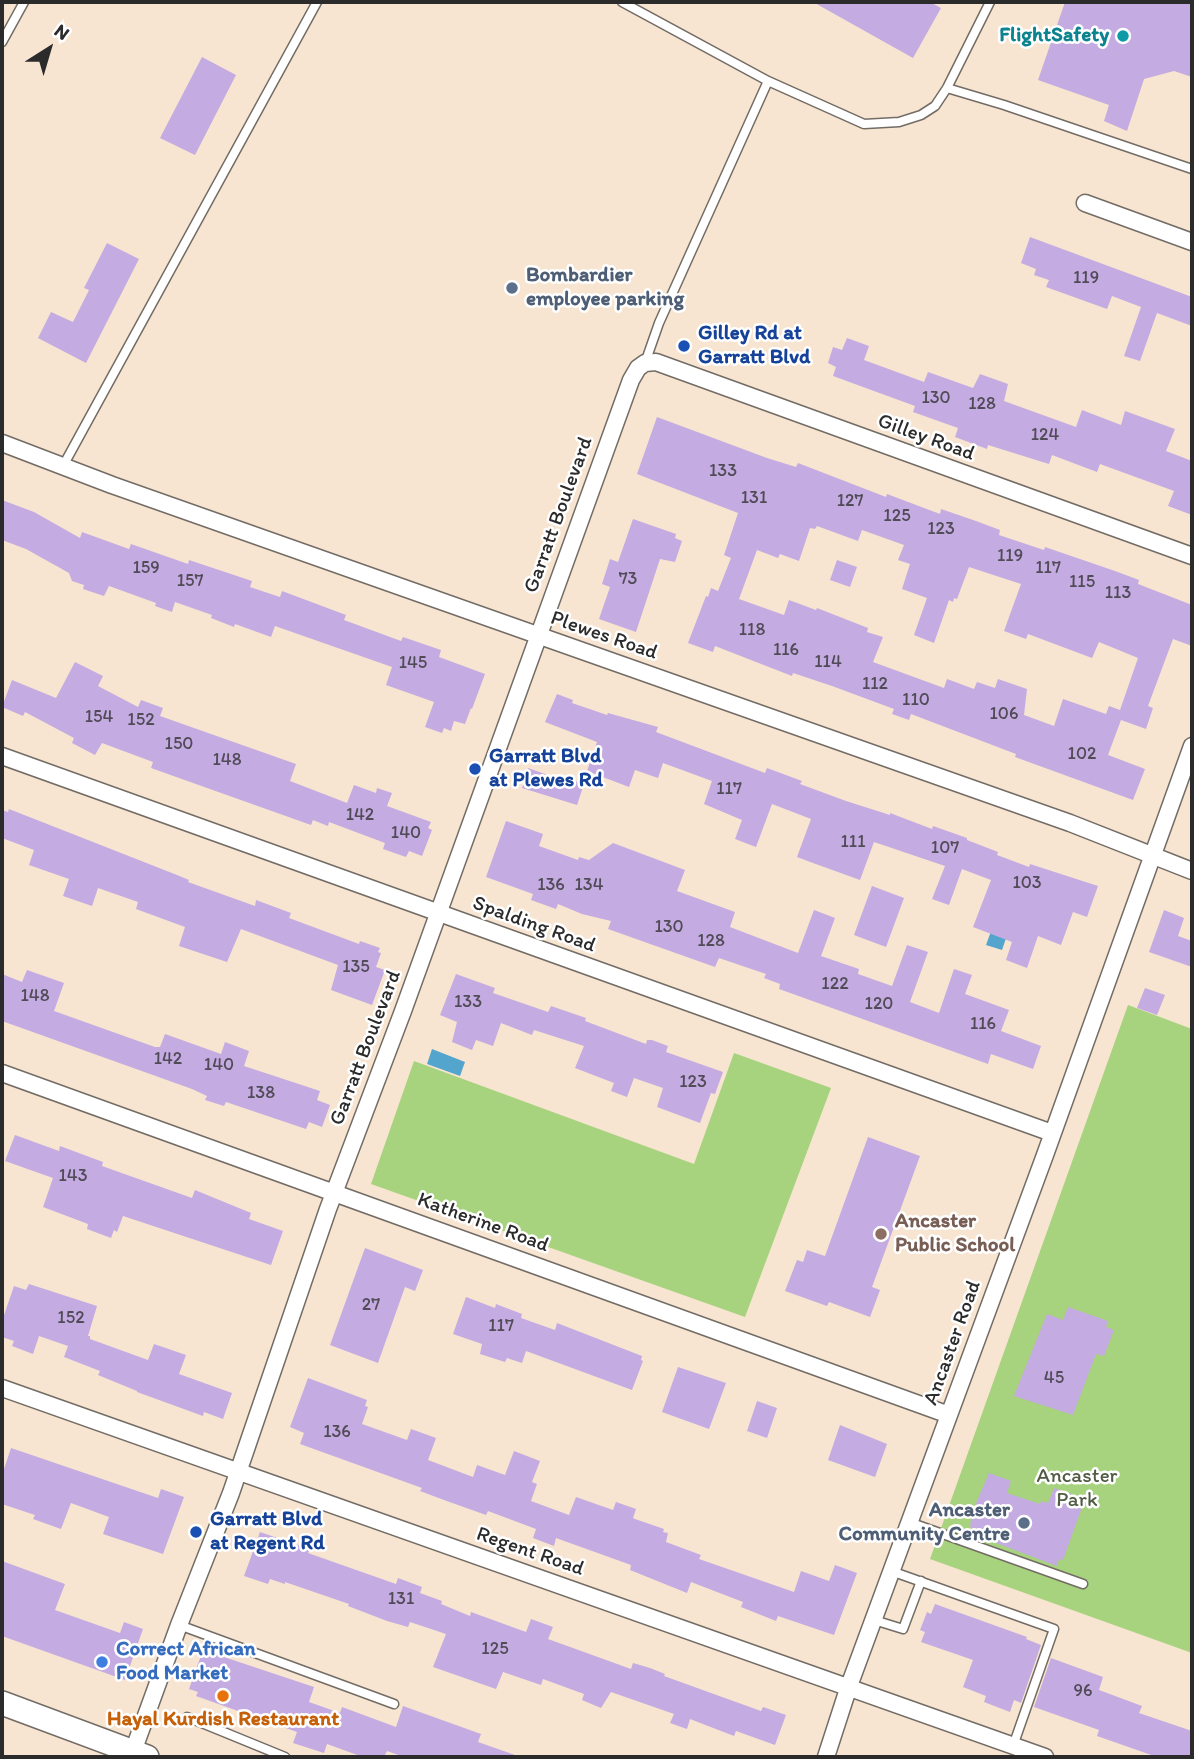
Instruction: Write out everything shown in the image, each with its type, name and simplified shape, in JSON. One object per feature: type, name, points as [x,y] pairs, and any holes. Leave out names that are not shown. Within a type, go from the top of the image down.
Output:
[{"type":"main road","points":[[2,1703],[137,1755]]},
{"type":"street","points":[[1085,203],[1192,242]]},
{"type":"street","name":"Gilley Road","points":[[645,363],[656,362],[1192,556]]},
{"type":"street","name":"Garratt Boulevard","points":[[137,1755],[179,1625],[238,1472],[335,1191],[537,635],[631,380],[638,368],[645,363]]},
{"type":"street","name":"Plewes Road","points":[[2,443],[112,485],[1070,823],[1192,871]]},
{"type":"street","name":"Ancaster Road","points":[[826,1757],[849,1686],[1192,746]]},
{"type":"street","name":"Spalding Road","points":[[2,756],[1052,1133]]},
{"type":"street","name":"Katherine Road","points":[[2,1073],[335,1191],[949,1415]]},
{"type":"street","name":"Regent Road","points":[[2,1388],[1045,1757]]},
{"type":"lane","points":[[2,42],[24,2]]},
{"type":"lane","points":[[63,466],[317,2]]},
{"type":"lane","points":[[622,2],[768,81],[864,124],[899,122],[935,106],[947,88],[990,2]]},
{"type":"lane","points":[[645,363],[659,323],[768,81]]},
{"type":"lane","points":[[947,88],[1192,169]]},
{"type":"lane","points":[[909,1522],[1083,1584]]},
{"type":"lane","points":[[891,1571],[1054,1629],[1013,1746]]},
{"type":"lane","points":[[874,1620],[903,1629],[921,1581]]},
{"type":"lane","points":[[179,1625],[394,1704]]},
{"type":"lane","points":[[187,1717],[270,1754],[285,1757]]},
{"type":"green space","name":"Ancaster Park","points":[[1128,1005],[1192,1029],[1192,1653],[930,1559]]},
{"type":"green space","points":[[734,1053],[831,1088],[745,1317],[371,1184],[414,1061],[694,1164]]},
{"type":"water","points":[[998,912],[1013,918],[1002,950],[986,945]]},
{"type":"water","points":[[432,1049],[465,1062],[460,1076],[427,1064]]},
{"type":"building","points":[[813,2],[930,2],[941,8],[913,58]]},
{"type":"building","name":"FlightSafety","points":[[1065,2],[1192,2],[1192,77],[1174,71],[1144,79],[1127,131],[1104,121],[1109,105],[1038,80]]},
{"type":"building","points":[[202,57],[236,75],[195,155],[160,138]]},
{"type":"building","points":[[1030,237],[1192,297],[1192,326],[1157,313],[1140,361],[1124,356],[1141,307],[1112,296],[1107,309],[1046,287],[1049,280],[1034,275],[1036,269],[1021,263]]},
{"type":"building","points":[[107,243],[139,259],[86,363],[38,338],[51,312],[73,322],[89,290],[84,288]]},
{"type":"building","points":[[847,338],[869,346],[864,360],[924,382],[928,372],[973,388],[980,374],[1008,384],[1004,401],[1076,427],[1082,410],[1121,425],[1125,411],[1175,429],[1166,451],[1192,461],[1192,515],[1168,506],[1174,491],[1100,464],[1097,472],[1052,455],[1049,464],[988,445],[987,449],[955,437],[958,428],[913,412],[915,406],[833,376],[836,367],[828,363],[833,347],[842,350]]},
{"type":"building","points":[[657,417],[767,458],[796,467],[798,463],[886,497],[887,494],[940,514],[941,509],[976,521],[1000,530],[999,535],[1044,550],[1045,547],[1115,571],[1139,580],[1138,584],[1192,605],[1192,646],[1173,639],[1148,706],[1153,708],[1146,729],[1121,720],[1108,755],[1145,769],[1133,800],[1015,757],[1016,754],[911,714],[909,720],[892,714],[894,709],[832,686],[793,673],[792,676],[715,646],[713,652],[688,643],[706,596],[708,597],[711,588],[718,591],[731,558],[724,555],[738,513],[637,474]],"holes":[[[817,526],[858,541],[862,530],[904,545],[898,560],[910,564],[902,589],[927,598],[914,635],[934,643],[949,600],[953,602],[954,598],[957,599],[969,567],[1021,584],[1004,631],[1026,639],[1028,634],[1092,658],[1099,642],[1138,658],[1120,710],[1109,706],[1106,714],[1063,699],[1054,726],[1024,715],[1027,689],[998,679],[995,688],[977,682],[974,689],[947,679],[944,688],[873,662],[883,637],[867,632],[868,628],[789,600],[784,615],[739,599],[757,550],[778,558],[780,554],[799,561],[810,528],[815,529]]]},
{"type":"building","points":[[2,500],[34,512],[80,538],[82,532],[129,549],[131,544],[188,564],[189,560],[252,581],[250,587],[280,597],[282,591],[346,615],[344,620],[401,641],[403,637],[441,650],[439,657],[485,674],[472,709],[465,724],[454,721],[451,731],[444,728],[442,733],[425,727],[434,702],[386,685],[392,667],[275,626],[271,637],[235,624],[234,627],[211,618],[212,615],[175,602],[172,612],[155,606],[156,603],[109,586],[104,596],[83,589],[84,585],[72,581],[69,573],[26,549],[2,540]]},
{"type":"building","points":[[633,519],[676,534],[675,538],[682,541],[675,562],[660,559],[636,632],[599,619],[610,587],[602,584],[610,559],[618,562]]},
{"type":"building","points":[[837,560],[857,567],[850,587],[830,580]]},
{"type":"building","points":[[75,662],[103,676],[98,686],[138,707],[141,700],[163,708],[160,716],[296,764],[290,781],[347,803],[354,785],[376,793],[377,788],[392,793],[387,806],[431,822],[428,828],[432,830],[422,856],[409,851],[406,857],[383,849],[385,843],[329,822],[328,826],[313,820],[311,825],[151,768],[153,762],[102,743],[95,755],[72,743],[74,738],[25,712],[23,716],[2,707],[12,680],[56,698]]},
{"type":"building","points":[[557,694],[573,700],[572,703],[607,715],[608,713],[658,727],[656,732],[765,773],[767,768],[846,801],[967,838],[998,852],[997,855],[1029,867],[1030,864],[1098,886],[1087,917],[1073,912],[1061,945],[1038,936],[1027,968],[1006,960],[1012,942],[973,927],[991,880],[962,869],[949,905],[932,899],[945,866],[874,842],[860,880],[797,857],[811,819],[772,804],[756,847],[735,839],[742,820],[704,804],[712,781],[663,763],[658,778],[635,770],[629,787],[587,771],[597,742],[545,722]]},
{"type":"building","points":[[528,768],[565,781],[566,778],[584,784],[577,805],[522,788]]},
{"type":"building","points":[[9,809],[177,875],[189,880],[188,882],[255,906],[256,900],[291,913],[289,918],[359,944],[360,941],[380,948],[376,967],[385,970],[372,1005],[331,990],[338,965],[241,929],[227,962],[179,946],[185,927],[136,909],[138,902],[98,888],[92,906],[63,896],[69,879],[29,865],[34,850],[2,838],[2,810],[8,812]]},
{"type":"building","points":[[506,821],[543,834],[539,846],[578,860],[579,857],[589,860],[613,843],[685,870],[677,891],[735,912],[730,927],[798,953],[814,910],[835,918],[821,956],[859,969],[858,974],[892,986],[907,945],[928,952],[910,1002],[939,1013],[954,969],[972,975],[965,994],[1009,1010],[1001,1031],[1041,1046],[1033,1069],[991,1054],[988,1064],[779,989],[780,984],[764,978],[766,974],[719,958],[715,967],[608,929],[611,921],[582,914],[558,904],[556,909],[531,900],[533,894],[486,877]]},
{"type":"building","points":[[872,886],[904,898],[886,947],[854,935]]},
{"type":"building","points":[[1164,910],[1184,918],[1178,936],[1192,941],[1192,967],[1149,952]]},
{"type":"building","points":[[27,970],[64,983],[54,1011],[155,1047],[160,1047],[165,1034],[221,1054],[225,1042],[249,1051],[244,1066],[320,1091],[317,1100],[330,1105],[322,1127],[309,1122],[306,1129],[226,1102],[224,1106],[205,1100],[207,1096],[192,1089],[2,1021],[2,974],[22,982]]},
{"type":"building","points":[[456,974],[495,988],[493,993],[548,1012],[551,1006],[646,1044],[647,1040],[652,1040],[668,1046],[666,1052],[723,1072],[715,1094],[711,1093],[700,1123],[657,1107],[663,1088],[634,1078],[627,1097],[611,1091],[614,1083],[575,1068],[584,1046],[534,1030],[532,1035],[501,1023],[493,1046],[476,1040],[472,1050],[452,1042],[457,1022],[440,1015]]},
{"type":"building","points":[[1145,988],[1165,995],[1157,1015],[1137,1008]]},
{"type":"building","points":[[15,1135],[59,1151],[60,1146],[103,1162],[102,1166],[192,1198],[195,1190],[251,1213],[249,1219],[283,1231],[271,1265],[123,1216],[117,1232],[114,1230],[111,1238],[87,1229],[88,1224],[43,1207],[53,1178],[5,1161]]},
{"type":"building","points":[[868,1137],[920,1156],[872,1287],[880,1290],[870,1317],[829,1302],[827,1306],[785,1291],[797,1260],[803,1262],[807,1250],[825,1256]]},
{"type":"building","points":[[365,1248],[423,1270],[415,1291],[405,1287],[378,1363],[330,1345]]},
{"type":"building","points":[[29,1284],[97,1306],[88,1336],[90,1339],[148,1360],[154,1344],[186,1355],[179,1374],[232,1393],[223,1419],[204,1412],[203,1416],[98,1375],[100,1371],[64,1357],[68,1346],[39,1336],[33,1354],[12,1346],[14,1341],[2,1337],[2,1321],[14,1286],[26,1290]]},
{"type":"building","points":[[466,1297],[495,1308],[496,1304],[522,1314],[521,1318],[555,1330],[557,1323],[642,1356],[643,1361],[632,1390],[526,1351],[522,1363],[507,1358],[505,1362],[480,1354],[482,1344],[453,1334]]},
{"type":"building","points":[[1068,1307],[1108,1321],[1106,1327],[1114,1330],[1104,1356],[1096,1354],[1073,1415],[1014,1396],[1047,1314],[1063,1320]]},
{"type":"building","points":[[678,1367],[726,1383],[709,1429],[662,1412]]},
{"type":"building","points":[[308,1378],[367,1400],[365,1406],[368,1407],[362,1424],[407,1440],[411,1429],[436,1438],[428,1460],[473,1477],[477,1465],[505,1475],[514,1451],[540,1461],[532,1482],[537,1484],[531,1501],[569,1515],[576,1497],[613,1510],[616,1502],[636,1509],[633,1518],[664,1529],[663,1532],[668,1533],[666,1542],[701,1555],[699,1559],[794,1592],[801,1571],[829,1581],[835,1565],[857,1573],[834,1635],[778,1616],[776,1621],[741,1607],[743,1602],[691,1582],[687,1593],[630,1570],[631,1565],[556,1538],[554,1546],[533,1538],[536,1529],[488,1511],[486,1515],[444,1500],[420,1491],[422,1488],[300,1444],[304,1433],[290,1427]]},
{"type":"building","points":[[757,1401],[777,1408],[767,1438],[747,1431]]},
{"type":"building","points":[[840,1425],[887,1444],[875,1477],[828,1460]]},
{"type":"building","points":[[11,1448],[158,1498],[161,1489],[184,1497],[163,1554],[103,1534],[109,1517],[71,1503],[61,1529],[33,1519],[35,1515],[2,1504],[2,1475]]},
{"type":"building","name":"Ancaster Community Centre","points":[[989,1473],[1011,1481],[1007,1493],[1040,1504],[1041,1501],[1048,1503],[1054,1488],[1085,1499],[1063,1560],[1059,1559],[1057,1566],[988,1540],[990,1535],[970,1527],[972,1513]]},
{"type":"building","points":[[260,1532],[310,1549],[308,1553],[396,1584],[398,1578],[422,1587],[420,1593],[470,1616],[471,1612],[526,1632],[531,1619],[553,1627],[548,1639],[631,1669],[633,1663],[650,1668],[665,1674],[664,1676],[761,1711],[763,1707],[786,1715],[775,1745],[736,1731],[734,1736],[690,1719],[687,1729],[670,1723],[674,1714],[611,1692],[601,1708],[582,1700],[584,1694],[543,1679],[541,1685],[503,1672],[496,1689],[433,1667],[446,1634],[410,1622],[408,1627],[387,1621],[348,1606],[349,1604],[285,1582],[270,1579],[268,1584],[244,1576]]},
{"type":"building","points":[[2,1561],[65,1584],[55,1610],[120,1633],[124,1622],[143,1629],[125,1680],[2,1636]]},
{"type":"building","points":[[935,1604],[1027,1637],[1026,1639],[1041,1645],[1021,1703],[1014,1700],[1010,1712],[984,1702],[986,1696],[963,1687],[973,1660],[921,1642],[925,1632],[920,1630],[927,1612],[931,1614]]},
{"type":"building","points":[[203,1650],[314,1687],[309,1702],[340,1713],[342,1707],[396,1727],[403,1706],[481,1734],[478,1742],[515,1757],[404,1757],[387,1751],[384,1757],[363,1757],[327,1744],[324,1753],[293,1743],[297,1732],[196,1696],[198,1692],[189,1689]]},
{"type":"building","points":[[1051,1658],[1103,1677],[1099,1690],[1142,1706],[1139,1713],[1192,1731],[1192,1757],[1157,1757],[1097,1736],[1099,1730],[1034,1707]]},
{"type":"place","name":"FlightSafety","points":[[1123,36]]},
{"type":"place","name":"Bombardier employee parking","points":[[512,288]]},
{"type":"place","name":"Gilley Rd at Garratt Blvd","points":[[684,346]]},
{"type":"place","name":"Garratt Blvd at Plewes Rd","points":[[475,769]]},
{"type":"place","name":"Ancaster Public School","points":[[881,1234]]},
{"type":"place","name":"Ancaster Community Centre","points":[[1024,1523]]},
{"type":"place","name":"Garratt Blvd at Regent Rd","points":[[196,1532]]},
{"type":"place","name":"Correct African Food Market","points":[[102,1662]]},
{"type":"place","name":"Hayal Kurdish Restaurant","points":[[223,1696]]}]
